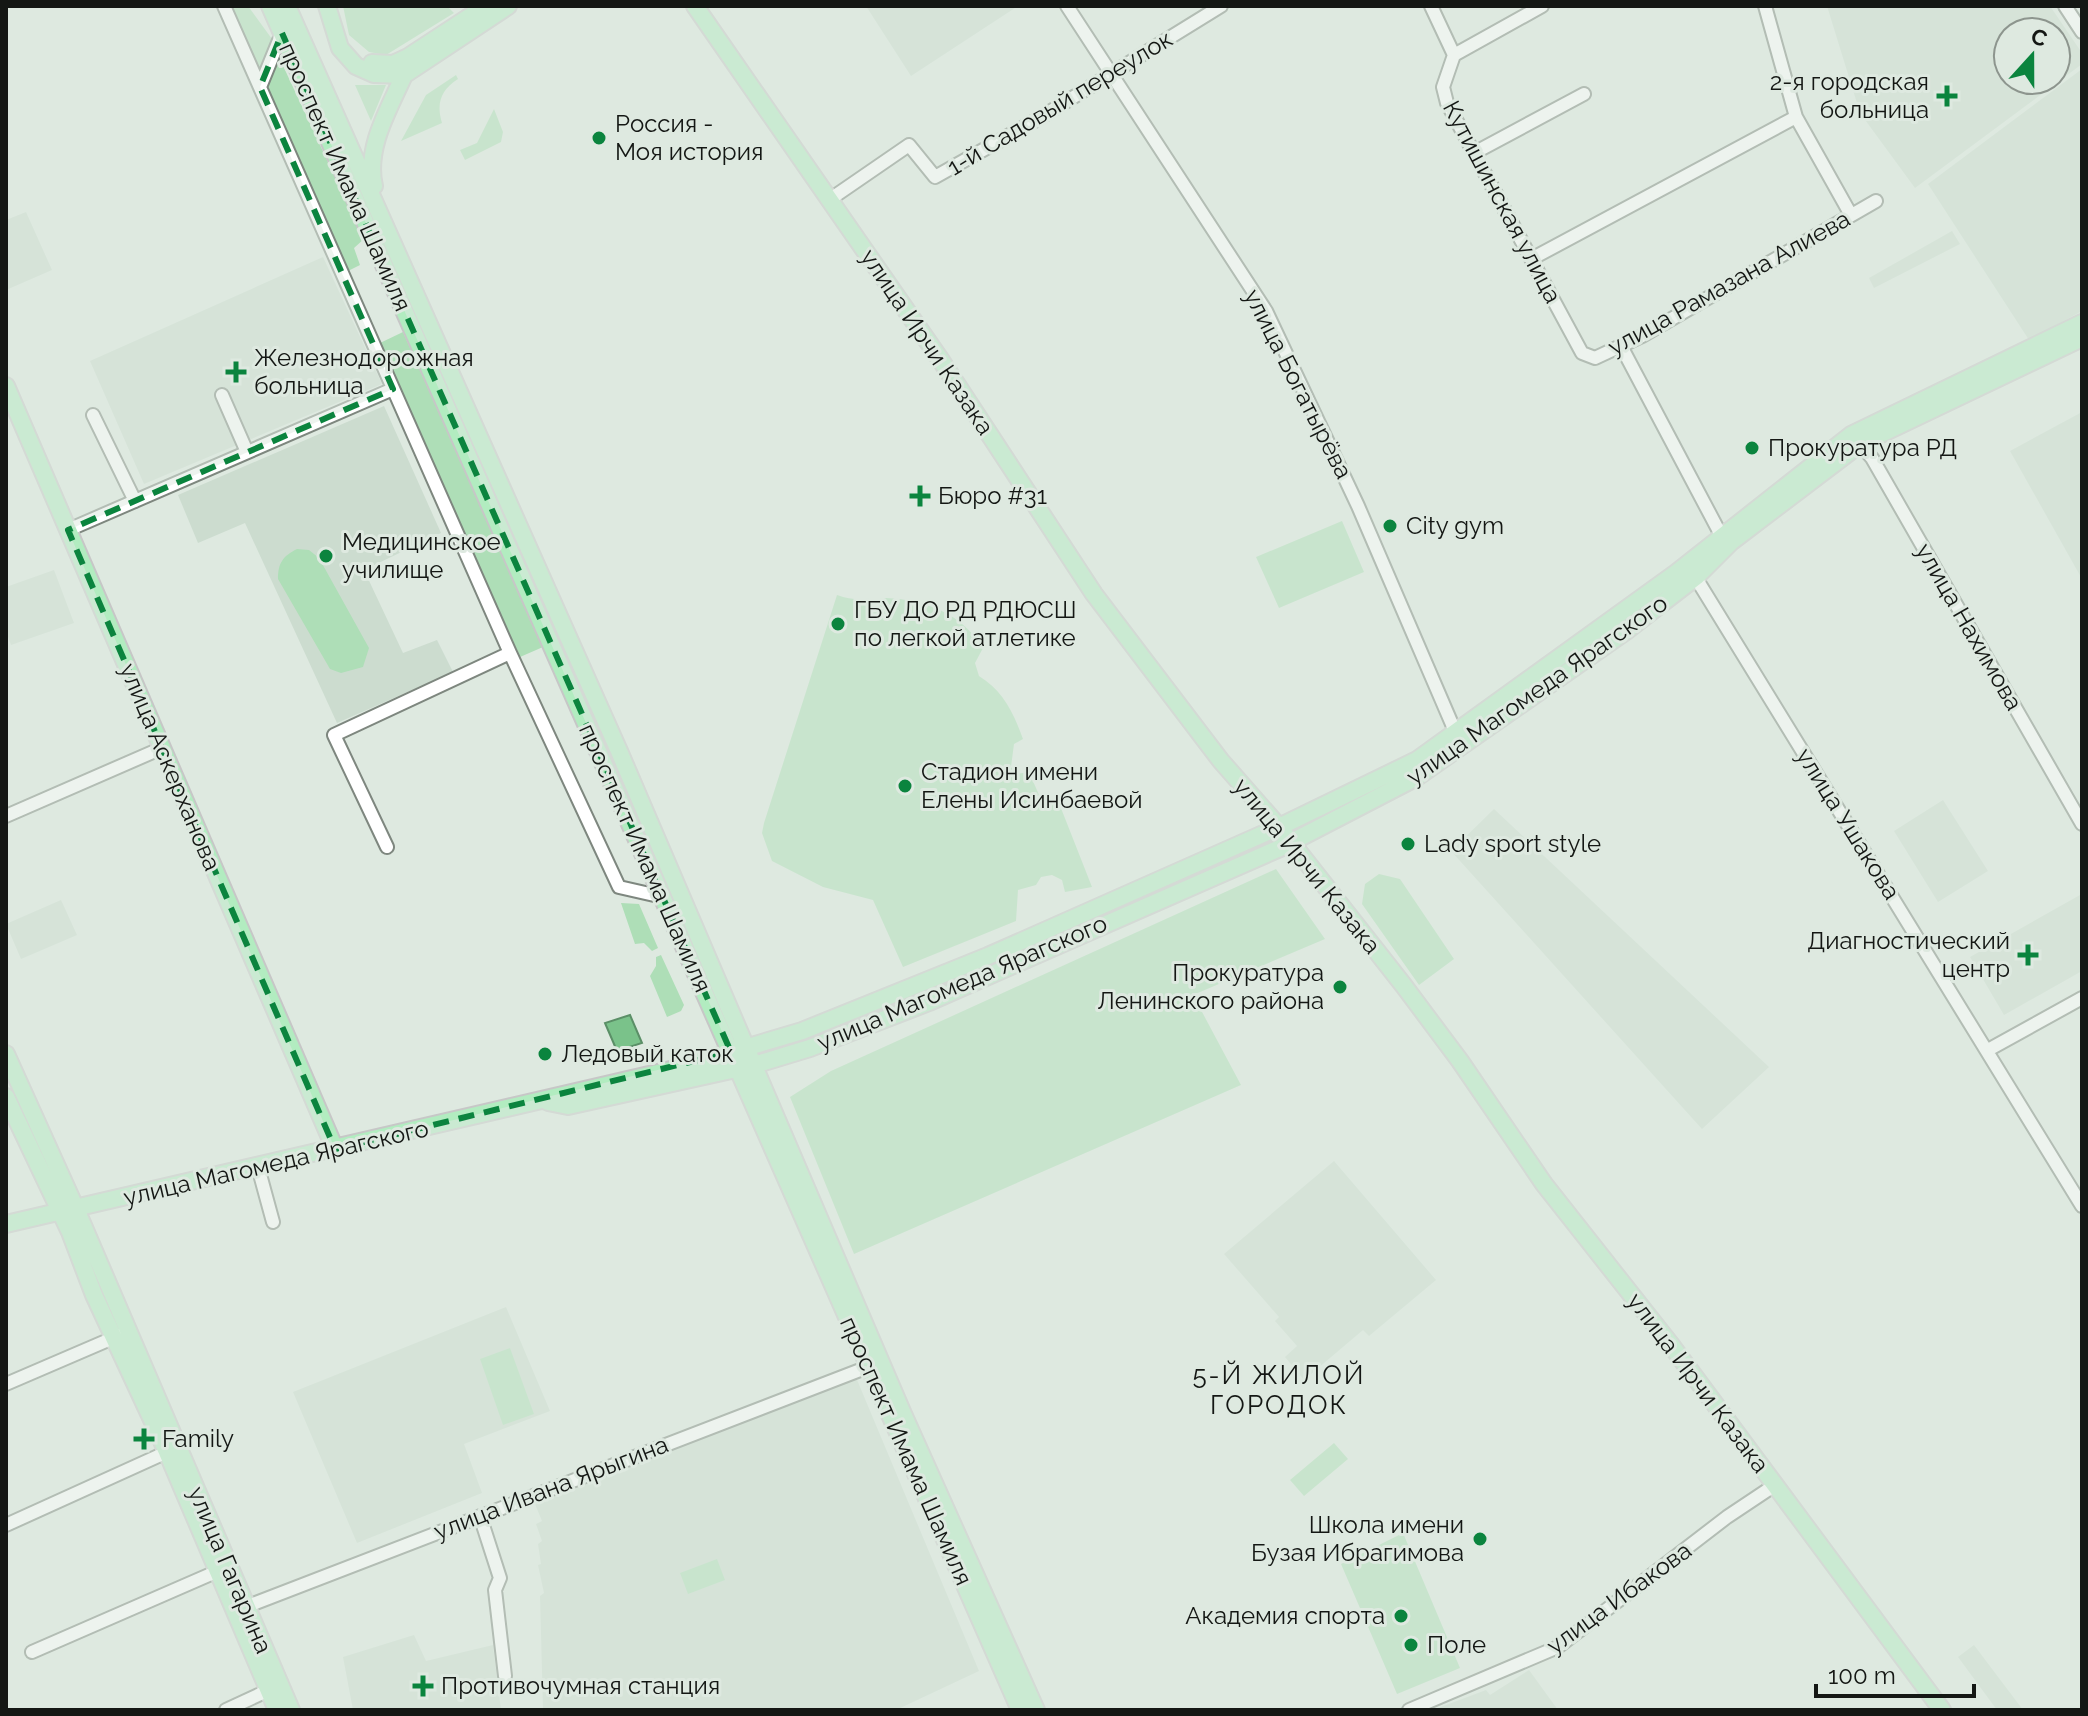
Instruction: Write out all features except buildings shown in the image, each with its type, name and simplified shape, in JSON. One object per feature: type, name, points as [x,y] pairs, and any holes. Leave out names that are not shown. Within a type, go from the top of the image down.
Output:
[{"type":"main road","name":"проспект Имама Шамиля","points":[[270,6],[663,897],[739,1050]]},
{"type":"main road","name":"проспект Имама Шамиля","points":[[287,6],[381,215],[739,1050],[868,1367],[1010,1666],[1036,1710]]},
{"type":"main road","points":[[327,6],[340,48],[356,66],[374,74],[404,75]]},
{"type":"main road","points":[[334,6],[347,48],[361,60],[378,65],[408,57],[486,6]]},
{"type":"main road","points":[[381,215],[370,169],[378,134],[404,75],[508,6]]},
{"type":"main road","name":"улица Ирчи Казака","points":[[695,6],[940,359],[1094,594],[1221,761],[1291,842],[1462,1063],[1544,1184],[1775,1485],[1942,1710]]},
{"type":"main road","name":"улица Магомеда Ярагского","points":[[546,1102],[568,1106],[745,1067],[810,1048],[929,1002],[1291,842],[1417,777],[1459,739],[1692,571],[1726,538],[1856,439],[2082,323]]},
{"type":"main road","name":"улица Магомеда Ярагского","points":[[1856,439],[2082,338]]},
{"type":"main road","name":"улица Аскерханова","points":[[6,386],[13,420],[68,530],[335,1149]]},
{"type":"main road","name":"улица Магомеда Ярагского","points":[[6,1224],[546,1102],[802,1031],[883,1001],[1279,827],[1459,739]]},
{"type":"main road","points":[[6,1054],[68,1211]]},
{"type":"main road","name":"проспект Имама Шамиля","points":[[745,1067],[903,1414],[1010,1666],[1020,1710]]},
{"type":"main road","points":[[7,1099],[68,1211]]},
{"type":"main road","name":"улица Гагарина","points":[[68,1211],[240,1608],[291,1710]]},
{"type":"main road","name":"улица Гагарина","points":[[121,1335],[218,1571],[240,1608],[277,1710]]},
{"type":"street","points":[[224,6],[510,653],[619,887],[663,897]]},
{"type":"street","name":"улица Богатырёва","points":[[1067,6],[1266,311],[1358,506],[1459,739]]},
{"type":"street","name":"1-й Садовый переулок","points":[[829,200],[909,145],[935,177],[1038,119],[1221,6]]},
{"type":"street","points":[[1431,6],[1454,55],[1542,6]]},
{"type":"street","points":[[1765,6],[1796,117],[1851,215]]},
{"type":"street","points":[[2068,11],[2082,32]]},
{"type":"street","points":[[261,90],[282,33]]},
{"type":"street","name":"Кутишинская улица","points":[[1454,55],[1443,87],[1447,103],[1582,353]]},
{"type":"street","points":[[1474,153],[1584,94]]},
{"type":"street","points":[[1533,258],[1796,117]]},
{"type":"street","name":"улица Рамазана Алиева","points":[[1582,353],[1595,358],[1621,346],[1876,201]]},
{"type":"street","points":[[1621,346],[1726,538]]},
{"type":"street","points":[[68,530],[393,389]]},
{"type":"street","points":[[222,395],[247,452]]},
{"type":"street","points":[[93,415],[135,501]]},
{"type":"street","name":"улица Нахимова","points":[[1856,439],[1872,458],[2082,824]]},
{"type":"street","name":"улица Ушакова","points":[[1692,571],[2082,1206]]},
{"type":"street","points":[[387,847],[334,735],[510,653]]},
{"type":"street","points":[[6,816],[162,748]]},
{"type":"street","points":[[1988,1050],[2082,998]]},
{"type":"street","points":[[258,1167],[273,1222]]},
{"type":"street","points":[[6,1384],[121,1335]]},
{"type":"street","name":"улица Ивана Ярыгина","points":[[240,1608],[868,1367]]},
{"type":"street","points":[[6,1525],[167,1452]]},
{"type":"street","name":"улица Ибакова","points":[[1409,1710],[1558,1647],[1727,1517],[1775,1485]]},
{"type":"street","points":[[480,1516],[500,1578],[495,1590],[505,1676]]},
{"type":"street","points":[[32,1652],[218,1571]]},
{"type":"street","points":[[226,1710],[269,1690]]},
{"type":"highlighted area","points":[[282,33],[731,1052],[335,1149],[68,530],[393,389],[260,87]]},
{"type":"shaded area","points":[[230,6],[248,6],[272,39],[259,70]]},
{"type":"shaded area","points":[[343,6],[447,6],[454,13],[386,55],[369,52],[349,35]]},
{"type":"shaded area","points":[[866,6],[1018,6],[911,76]]},
{"type":"shaded area","name":"2-я городская больница","points":[[1827,6],[2050,6],[2057,16],[1992,16],[1992,96],[2039,96],[1915,188],[1860,113]]},
{"type":"shaded area","name":"2-я городская больница","points":[[2072,38],[2082,53],[2082,64],[2072,71]]},
{"type":"shaded area","points":[[278,55],[364,239],[354,248],[360,265],[348,271],[266,85]]},
{"type":"shaded area","points":[[2082,69],[2082,311],[2029,340],[1928,184],[2046,96],[2072,96],[2072,76]]},
{"type":"shaded area","points":[[456,75],[458,79],[441,98],[442,123],[401,141],[426,95]]},
{"type":"shaded area","points":[[355,85],[386,85],[371,121]]},
{"type":"shaded area","points":[[494,109],[503,132],[501,142],[465,160],[460,150],[477,143]]},
{"type":"shaded area","points":[[26,212],[52,270],[6,290],[6,220]]},
{"type":"shaded area","points":[[1952,231],[1960,244],[1874,288],[1869,278]]},
{"type":"shaded area","name":"Железнодорожная больница","points":[[323,257],[382,384],[144,484],[90,361]]},
{"type":"shaded area","points":[[403,332],[543,647],[520,657],[380,343]]},
{"type":"shaded area","name":"Медицинское училище","points":[[384,406],[441,533],[364,570],[403,653],[437,640],[453,672],[337,723],[245,523],[198,543],[178,495]]},
{"type":"shaded area","points":[[2082,412],[2082,579],[2010,451]]},
{"type":"shaded area","points":[[1342,521],[1364,572],[1279,608],[1256,557]]},
{"type":"shaded area","points":[[297,549],[309,550],[319,558],[369,648],[363,667],[341,673],[330,669],[278,579],[282,561]]},
{"type":"shaded area","points":[[54,570],[74,623],[11,645],[6,631],[6,587]]},
{"type":"shaded area","name":"Стадион имени Елены Исинбаевой","points":[[837,595],[916,602],[954,618],[974,636],[983,648],[975,663],[979,676],[1006,702],[1023,739],[1014,744],[1011,767],[1016,774],[1029,772],[1043,804],[1057,798],[1092,887],[1065,892],[1062,880],[1052,875],[1041,877],[1036,885],[1018,890],[1016,921],[903,967],[873,900],[823,887],[772,861],[762,833],[764,823]]},
{"type":"shaded area","points":[[1943,800],[1988,871],[1938,902],[1894,831]]},
{"type":"shaded area","points":[[1494,809],[1769,1067],[1702,1129],[1451,851]]},
{"type":"shaded area","points":[[1276,869],[1325,939],[1193,995],[1241,1085],[854,1254],[790,1097],[831,1071]]},
{"type":"shaded area","points":[[1379,874],[1400,879],[1454,959],[1419,985],[1362,904],[1365,884]]},
{"type":"shaded area","name":"Диагностический центр","points":[[2080,895],[2082,971],[2004,1015],[1970,957]]},
{"type":"shaded area","points":[[61,900],[77,935],[21,959],[6,924]]},
{"type":"shaded area","points":[[621,903],[639,904],[658,948],[652,951],[644,943],[635,944]]},
{"type":"shaded area","points":[[661,955],[684,1005],[681,1011],[667,1017],[650,976],[656,966],[656,957]]},
{"type":"shaded area","points":[[630,1015],[642,1043],[617,1051],[605,1023]]},
{"type":"shaded area","points":[[1334,1161],[1436,1280],[1369,1336],[1363,1330],[1304,1380],[1285,1357],[1297,1346],[1275,1321],[1279,1317],[1224,1254]]},
{"type":"shaded area","points":[[506,1307],[550,1411],[464,1444],[482,1493],[357,1543],[293,1392]]},
{"type":"shaded area","points":[[510,1348],[534,1414],[503,1425],[480,1359]]},
{"type":"shaded area","points":[[855,1375],[979,1671],[896,1710],[543,1710],[540,1596],[544,1593],[538,1565],[541,1564],[538,1544],[542,1541],[536,1524],[542,1521],[535,1504]]},
{"type":"shaded area","points":[[1334,1443],[1348,1459],[1304,1496],[1290,1480]]},
{"type":"shaded area","name":"Академия спорта","points":[[1403,1533],[1460,1668],[1397,1694],[1341,1564]]},
{"type":"shaded area","points":[[717,1559],[725,1580],[688,1594],[680,1573]]},
{"type":"shaded area","name":"Противочумная станция","points":[[414,1635],[426,1661],[493,1645],[501,1710],[353,1710],[343,1657]]},
{"type":"shaded area","points":[[1974,1645],[2023,1710],[1997,1710],[1958,1657]]},
{"type":"shaded area","points":[[1529,1670],[1558,1710],[1433,1710],[1486,1690],[1490,1695]]},
{"type":"place","name":"2-я городская больница","points":[[1947,96]]},
{"type":"place","name":"Россия - Моя история","points":[[599,138]]},
{"type":"place","name":"Железнодорожная больница","points":[[236,372]]},
{"type":"place","name":"Прокуратура РД","points":[[1752,448]]},
{"type":"place","name":"Бюро #31","points":[[920,496]]},
{"type":"place","name":"City gym","points":[[1390,526]]},
{"type":"place","name":"Медицинское училище","points":[[326,556]]},
{"type":"place","name":"ГБУ ДО РД РДЮСШ по легкой атлетике","points":[[838,624]]},
{"type":"place","name":"Стадион имени Елены Исинбаевой","points":[[905,786]]},
{"type":"place","name":"Lady sport style","points":[[1408,844]]},
{"type":"place","name":"Диагностический центр","points":[[2028,955]]},
{"type":"place","name":"Прокуратура Ленинского района","points":[[1340,987]]},
{"type":"place","name":"Ледовый каток","points":[[545,1054]]},
{"type":"place","name":"Family","points":[[144,1439]]},
{"type":"place","name":"Школа имени Бузая Ибрагимова","points":[[1480,1539]]},
{"type":"place","name":"Академия спорта","points":[[1401,1616]]},
{"type":"place","name":"Поле","points":[[1411,1645]]},
{"type":"place","name":"Противочумная станция","points":[[423,1686]]},
{"type":"district","name":"5-Й ЖИЛОЙ ГОРОДОК","points":[[1279,1390]]}]
